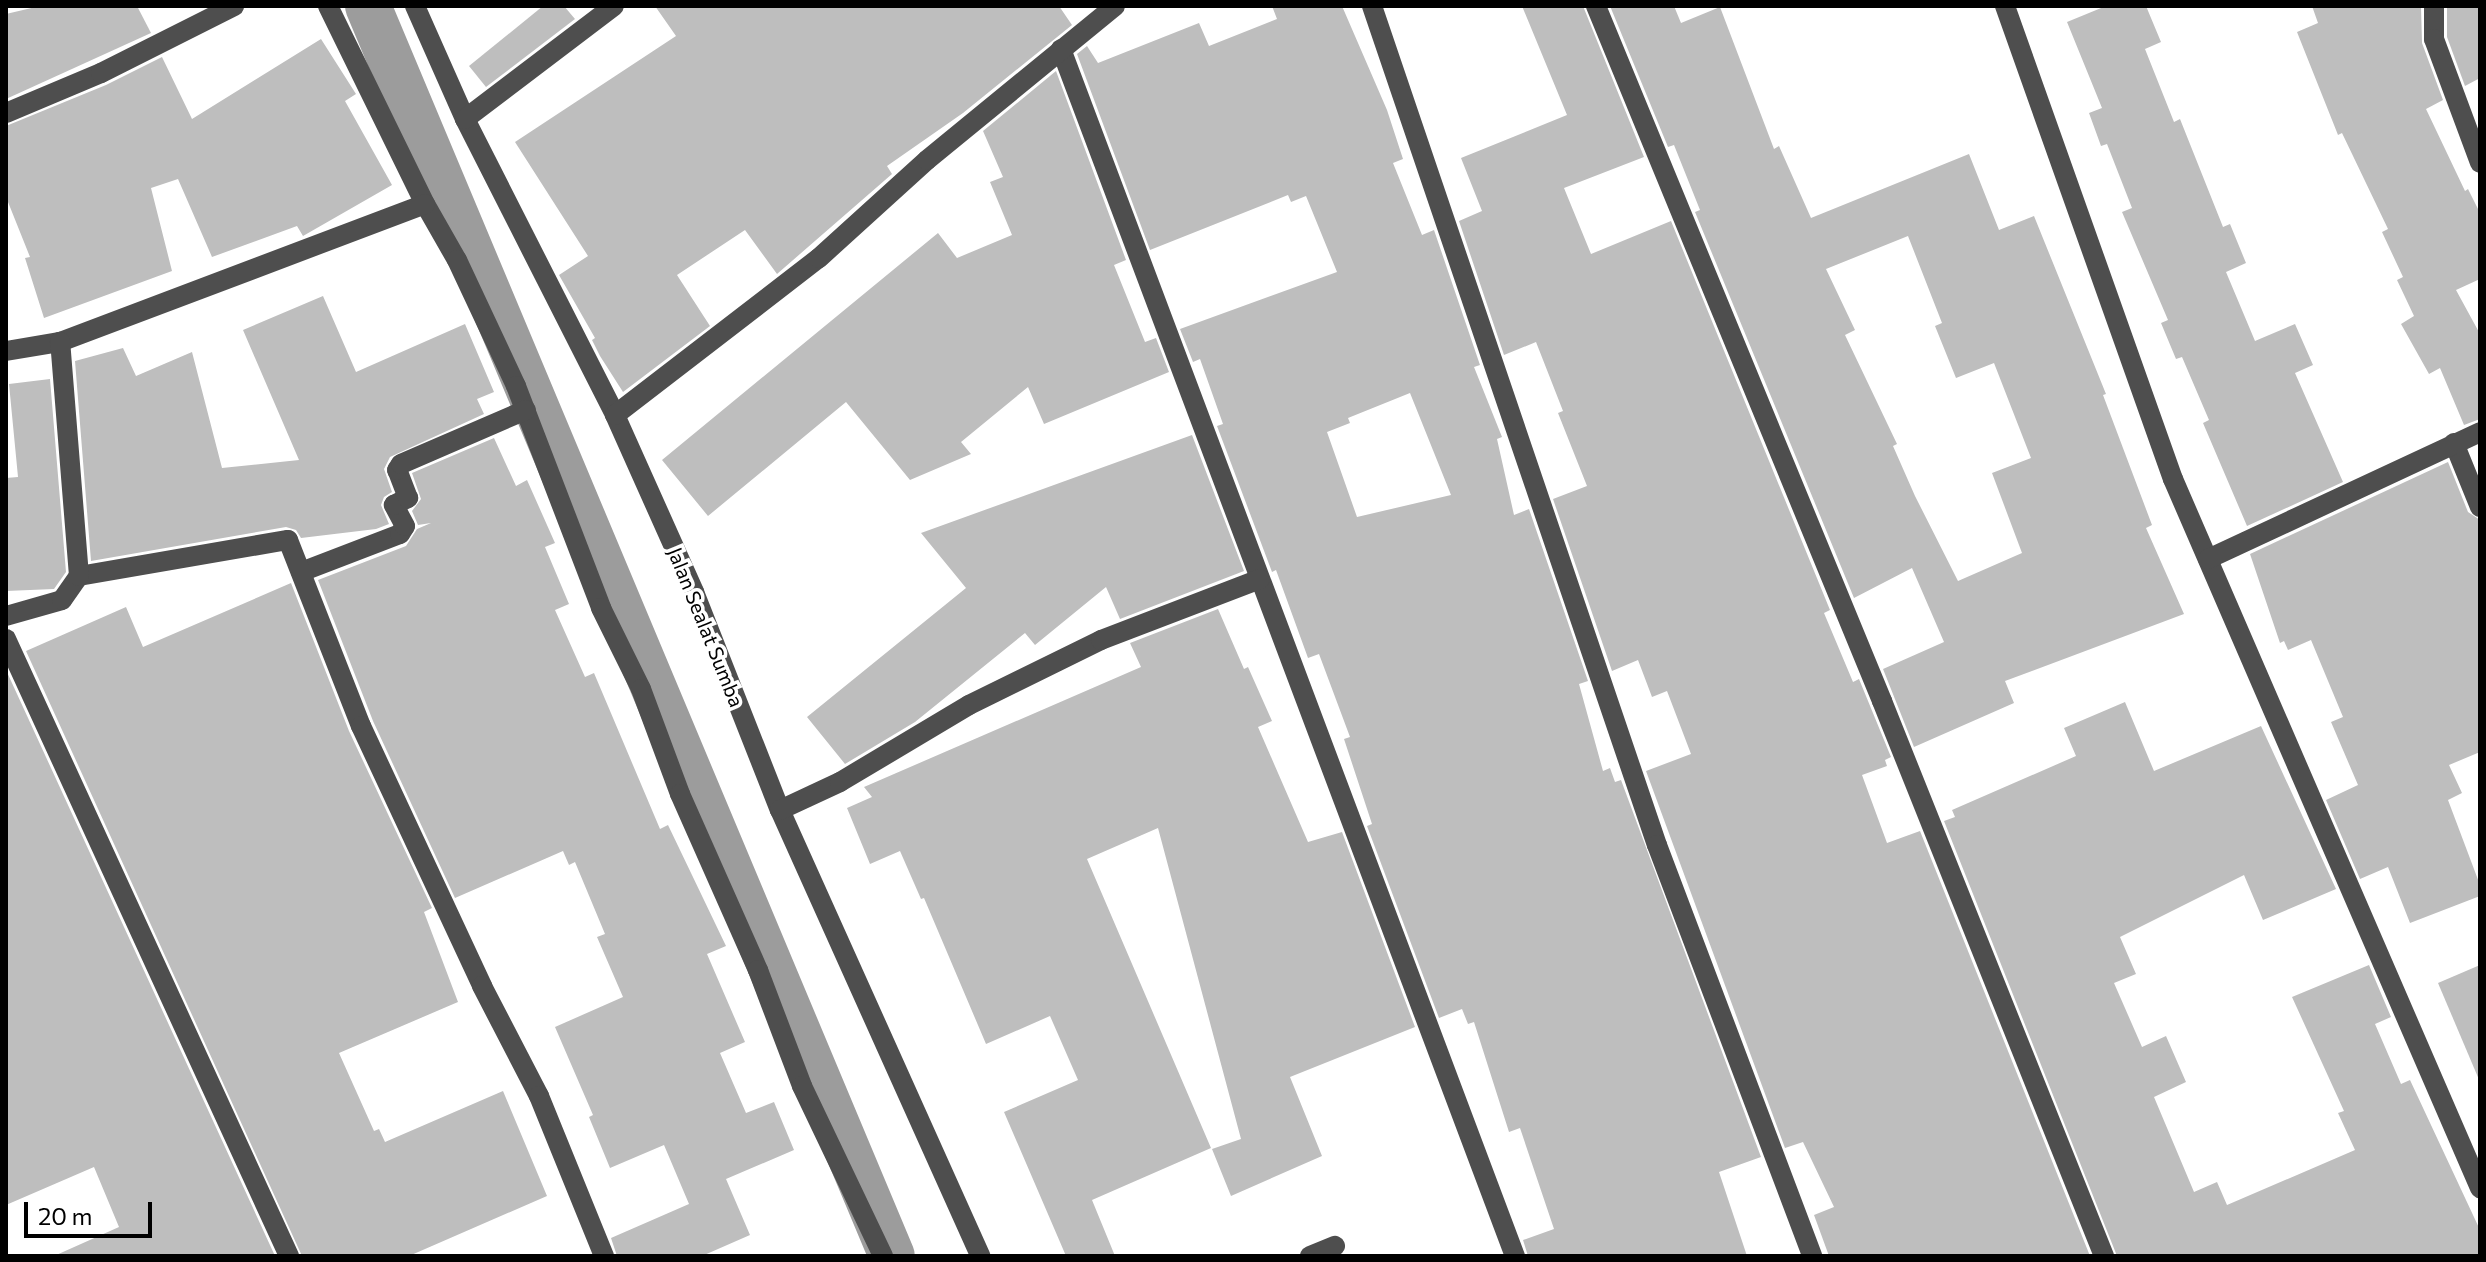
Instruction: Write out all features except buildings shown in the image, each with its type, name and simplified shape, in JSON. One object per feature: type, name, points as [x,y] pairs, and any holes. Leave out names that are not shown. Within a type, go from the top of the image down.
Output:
[{"type":"street","points":[[6,113],[101,73],[234,6]]},
{"type":"street","points":[[328,6],[425,204],[457,260],[526,410],[601,608],[641,689],[680,794],[758,970],[802,1086],[883,1256]]},
{"type":"street","name":"Jalan Sealat Sumba","points":[[415,6],[465,119],[615,415],[694,592],[780,810],[980,1256]]},
{"type":"street","points":[[465,119],[614,6]]},
{"type":"street","points":[[615,415],[819,258],[927,160],[1115,6]]},
{"type":"street","points":[[1372,6],[1657,845],[1812,1256]]},
{"type":"street","points":[[1596,6],[1882,701],[2104,1256]]},
{"type":"street","points":[[2005,6],[2173,479],[2480,1188]]},
{"type":"street","points":[[2434,6],[2434,39],[2480,163]]},
{"type":"street","points":[[1061,49],[1515,1256]]},
{"type":"street","points":[[6,351],[60,342],[425,204]]},
{"type":"street","points":[[6,616],[62,600],[79,576],[60,342]]},
{"type":"street","points":[[301,572],[400,534],[405,526],[394,505],[408,498],[397,470],[401,464],[526,410]]},
{"type":"street","points":[[2208,559],[2480,432]]},
{"type":"street","points":[[2454,443],[2480,507]]},
{"type":"street","points":[[79,576],[288,540],[361,726],[482,986],[539,1096],[604,1256]]},
{"type":"street","points":[[780,810],[840,782],[969,705],[1101,640],[1260,579]]},
{"type":"street","points":[[6,639],[289,1256]]},
{"type":"street","points":[[1310,1256],[1335,1246]]},
{"type":"waterway","points":[[368,6],[892,1256]]}]
